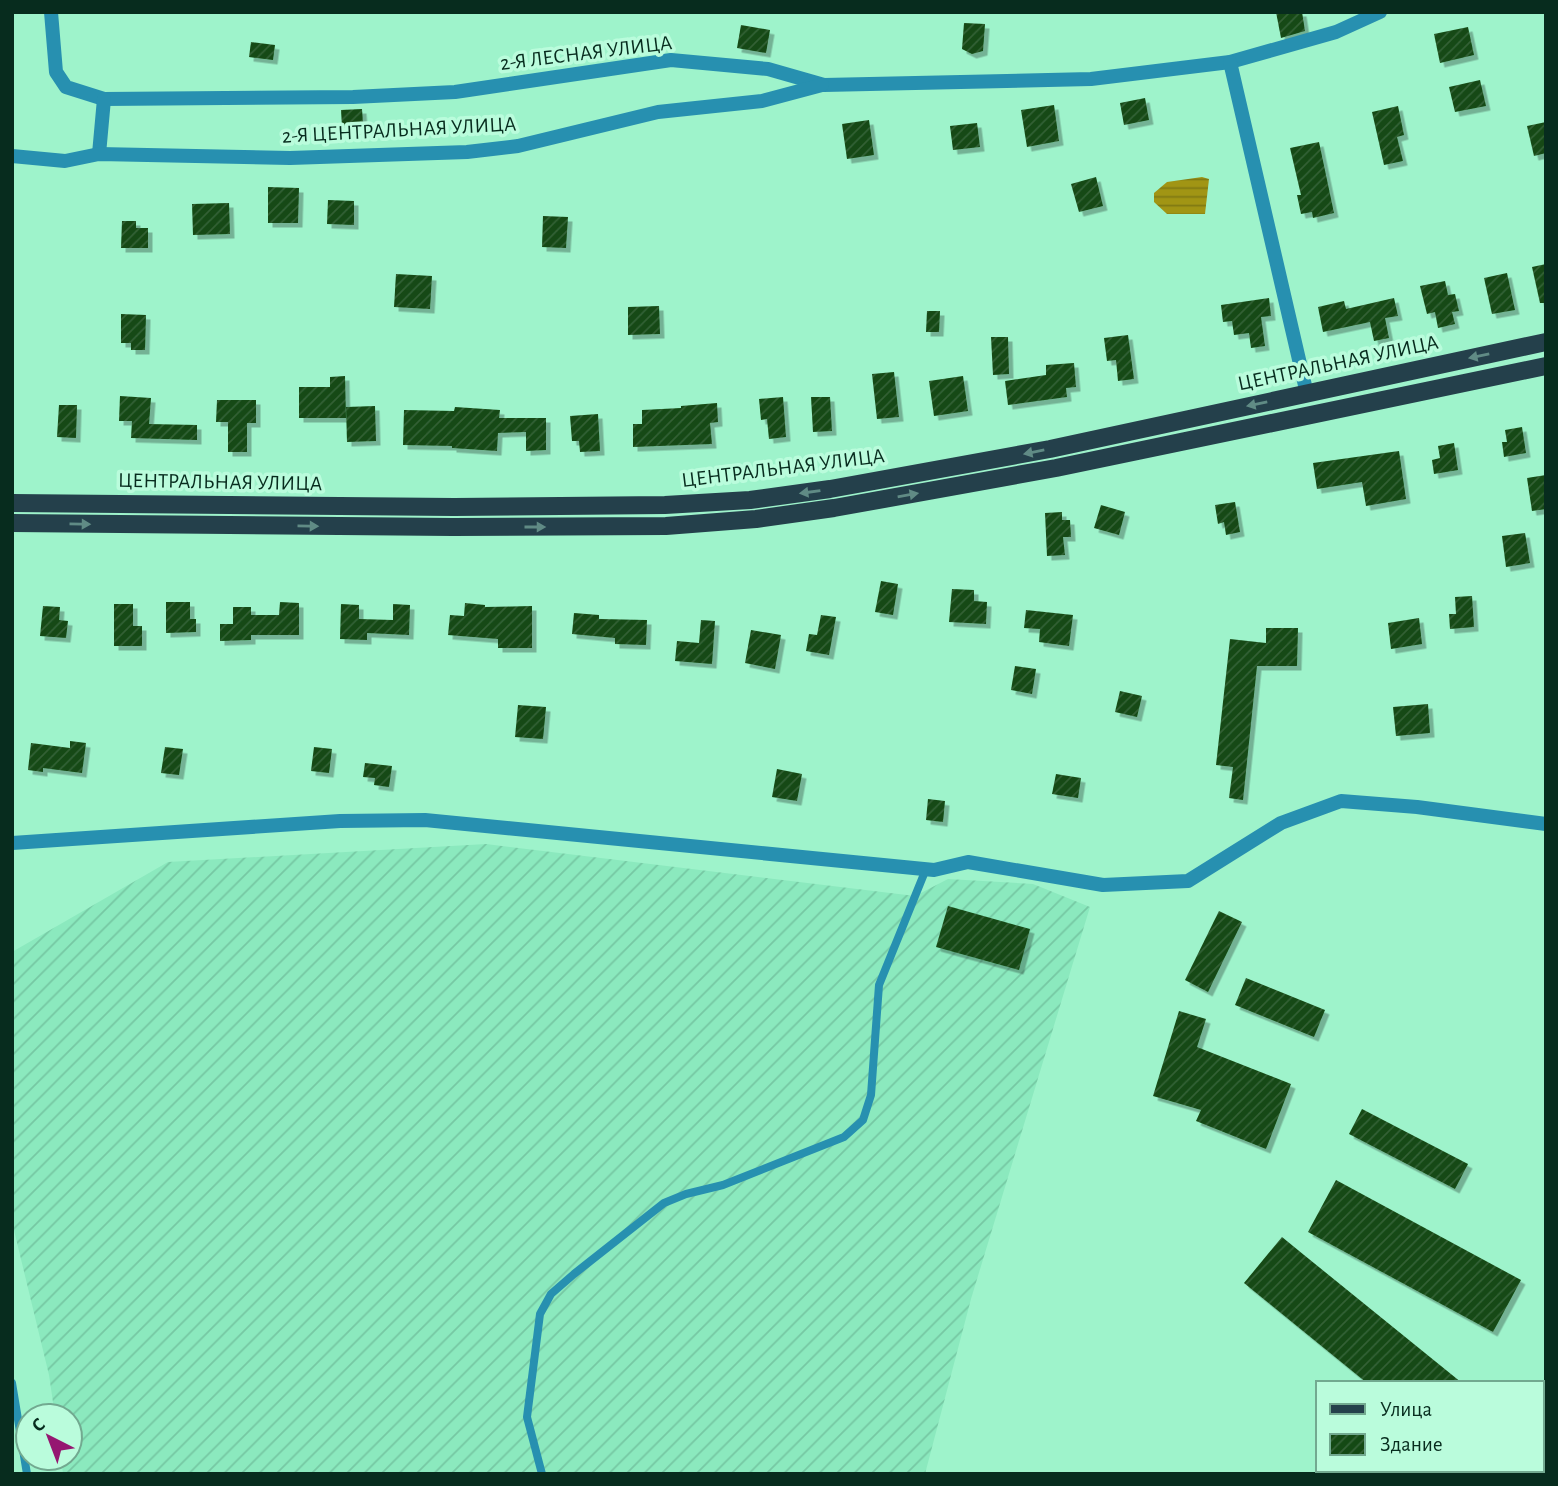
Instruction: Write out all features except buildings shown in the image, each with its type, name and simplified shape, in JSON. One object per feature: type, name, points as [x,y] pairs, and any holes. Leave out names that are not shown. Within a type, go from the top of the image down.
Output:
[{"type":"main road","name":"ЦЕНТРАЛЬНАЯ УЛИЦА","points":[[12,503],[468,507],[665,505],[750,500],[830,489],[1050,449],[1546,342]]},
{"type":"main road","name":"ЦЕНТРАЛЬНАЯ УЛИЦА","points":[[12,523],[586,527],[666,526],[756,519],[834,508],[1043,470],[1546,366]]},
{"type":"street","name":"2-Я ЛЕСНАЯ УЛИЦА","points":[[51,12],[56,72],[66,87],[104,99],[353,97],[455,92],[671,60],[768,69],[824,85],[1091,79],[1230,62],[1336,32],[1380,12]]},
{"type":"street","points":[[1230,62],[1307,394]]},
{"type":"street","name":"2-Я ЦЕНТРАЛЬНАЯ УЛИЦА","points":[[12,156],[65,160],[99,154],[290,158],[467,152],[518,146],[658,112],[762,101],[824,85]]},
{"type":"street","points":[[99,154],[104,99]]},
{"type":"street","points":[[12,843],[340,821],[425,820],[934,870],[968,862],[1103,885],[1188,881],[1281,823],[1340,801],[1417,807],[1546,824]]},
{"type":"lane","points":[[542,1474],[527,1417],[540,1314],[551,1294],[573,1273],[664,1203],[686,1194],[723,1185],[844,1137],[863,1120],[871,1095],[880,985],[926,869]]},
{"type":"lane","points":[[12,1383],[27,1474]]},
{"type":"shaded area","points":[[1202,177],[1209,179],[1205,214],[1167,214],[1154,202],[1154,193],[1167,182]]},
{"type":"shaded area","points":[[486,844],[915,896],[948,879],[1033,884],[1090,907],[971,1299],[925,1474],[63,1474],[84,1472],[84,1402],[53,1402],[49,1375],[12,1222],[12,952],[168,862]]}]
